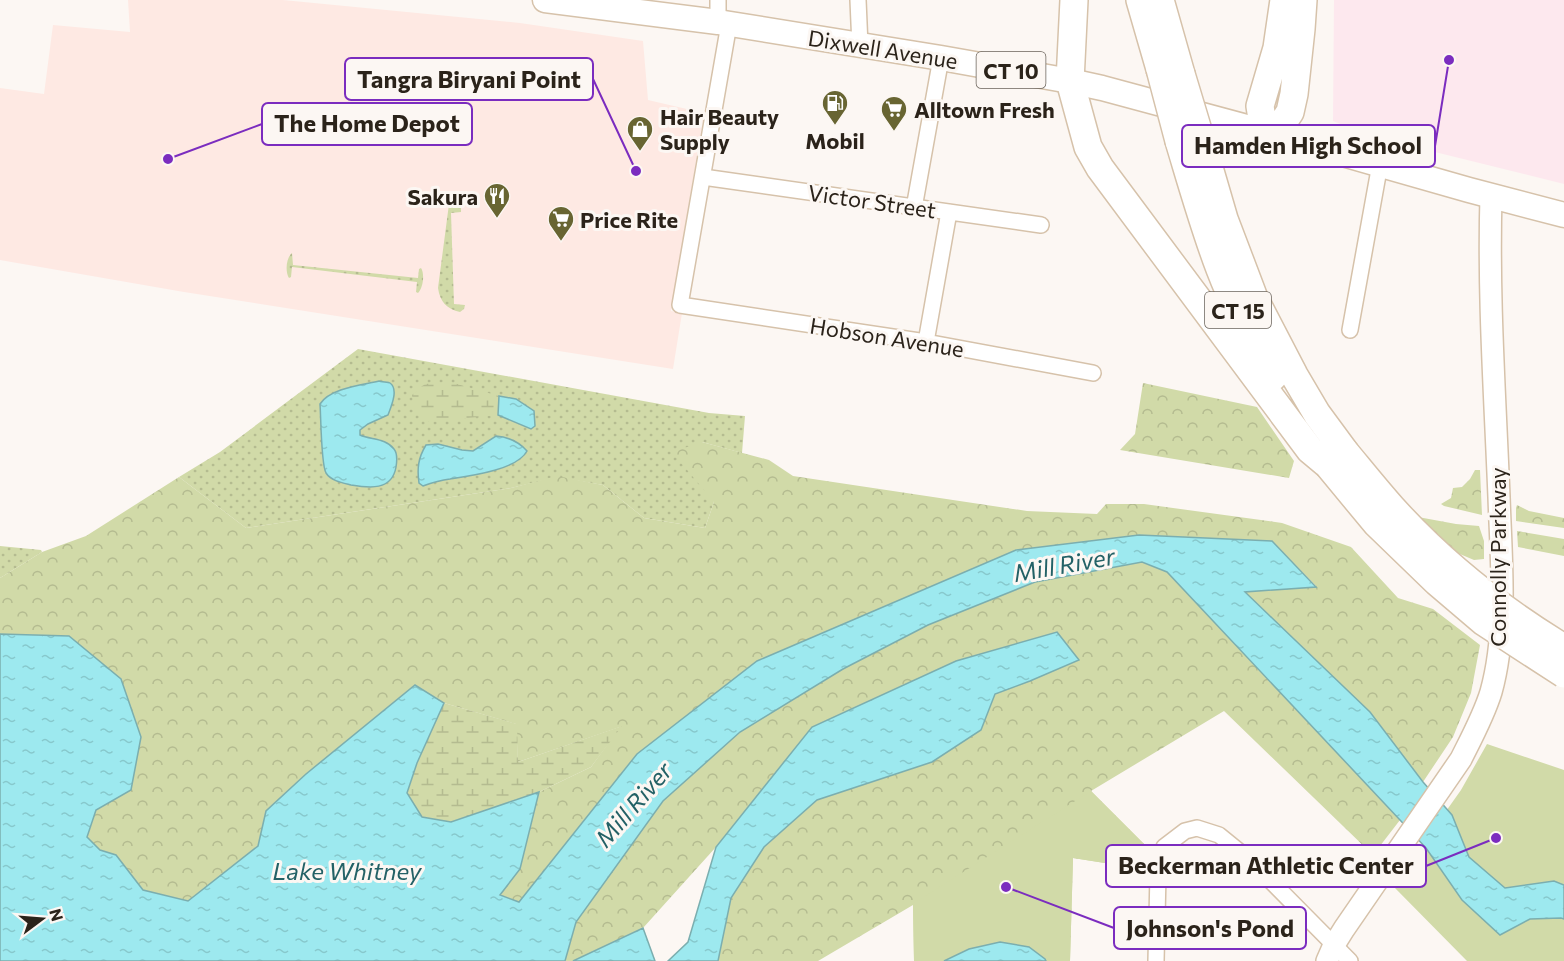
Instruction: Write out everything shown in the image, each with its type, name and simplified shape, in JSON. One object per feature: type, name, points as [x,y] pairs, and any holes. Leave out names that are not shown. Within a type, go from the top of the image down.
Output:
[{"type":"highway","points":[[1074,0],[1070,81],[1088,147],[1100,168],[1310,450],[1336,458]]},
{"type":"highway","name":"CT 15","points":[[1140,0],[1170,71],[1191,144],[1224,219],[1254,298],[1317,414],[1336,458],[1376,523],[1437,582],[1484,622],[1564,674]]},
{"type":"highway","name":"CT 15","points":[[1160,0],[1168,28],[1170,71]]},
{"type":"highway","points":[[1167,0],[1168,28]]},
{"type":"highway","points":[[1284,0],[1276,48],[1260,106],[1262,119],[1269,133],[1282,124],[1290,112],[1303,0]]},
{"type":"highway","name":"CT 15","points":[[1336,458],[1393,509],[1449,565],[1495,602],[1564,648]]},
{"type":"main road","name":"Dixwell Avenue","points":[[545,0],[722,15],[860,46],[1070,81],[1269,133],[1564,215]]},
{"type":"main road","name":"Connolly Parkway","points":[[1330,953],[1461,759],[1490,693],[1500,641],[1502,572],[1490,269],[1491,196]]},
{"type":"street","points":[[858,0],[860,46]]},
{"type":"street","points":[[703,177],[722,15]]},
{"type":"street","points":[[914,208],[941,58]]},
{"type":"street","points":[[1350,330],[1380,164]]},
{"type":"street","name":"Victor Street","points":[[703,177],[1041,225]]},
{"type":"street","name":"Hobson Avenue","points":[[703,177],[680,305],[926,342],[1093,373]]},
{"type":"street","points":[[926,342],[949,212]]},
{"type":"street","points":[[1156,961],[1158,874],[1164,847],[1185,831],[1197,828],[1219,835],[1251,861],[1330,953],[1350,961]]},
{"type":"shaded area","points":[[128,0],[283,0],[520,23],[643,41],[648,100],[704,113],[671,311],[682,313],[673,369],[184,292],[0,260],[0,88],[44,94],[53,25],[130,32]]},
{"type":"shaded area","points":[[1334,0],[1564,0],[1564,184],[1370,136],[1333,121]]},
{"type":"green space","points":[[454,200],[459,201],[461,205],[461,212],[451,213],[454,304],[465,305],[460,312],[445,304],[438,288],[449,204]]},
{"type":"green space","points":[[292,253],[293,265],[418,278],[421,268],[422,284],[418,293],[416,292],[417,282],[292,267],[289,278],[287,265]]},
{"type":"green space","points":[[358,349],[709,413],[745,416],[742,453],[702,442],[714,502],[705,528],[644,518],[603,485],[557,477],[511,488],[246,528],[179,477],[220,452]]},
{"type":"green space","points":[[450,382],[499,396],[498,415],[429,422],[414,410],[412,395],[425,384]]},
{"type":"green space","points":[[1143,383],[1257,407],[1294,461],[1289,478],[1120,450],[1135,434]]},
{"type":"green space","points":[[702,442],[769,460],[793,476],[1027,511],[1097,514],[1106,504],[1144,504],[1282,523],[1351,547],[1398,598],[1433,609],[1480,645],[1471,693],[1453,737],[1423,782],[1370,712],[1244,591],[1316,586],[1272,541],[1139,535],[881,609],[757,661],[637,754],[519,902],[500,895],[520,869],[539,792],[591,767],[620,727],[518,762],[516,724],[444,703],[415,685],[306,774],[266,811],[258,846],[188,901],[143,890],[116,855],[100,850],[87,837],[95,810],[69,636],[0,634],[0,578],[42,552],[86,536],[179,477],[246,528],[511,488],[557,476],[603,485],[644,518],[705,528],[714,502],[672,452]]},
{"type":"green space","points":[[1475,470],[1480,470],[1482,515],[1441,504],[1451,498],[1453,488],[1462,487],[1470,479]]},
{"type":"green space","points":[[1517,505],[1529,511],[1564,518],[1564,528],[1516,521]]},
{"type":"green space","points":[[1418,517],[1479,526],[1484,541],[1484,559],[1474,560],[1455,552]]},
{"type":"green space","points":[[1517,531],[1564,539],[1564,556],[1518,547]]},
{"type":"green space","points":[[0,546],[41,550],[42,552],[0,578]]},
{"type":"green space","points":[[1142,562],[1167,572],[1400,820],[1373,855],[1224,711],[1091,791],[1148,848],[1143,869],[1073,858],[1070,961],[914,961],[913,905],[818,961],[718,961],[731,898],[764,847],[817,800],[932,762],[981,730],[995,694],[812,727],[716,847],[643,928],[573,961],[565,961],[576,922],[663,800],[740,732],[843,669],[928,625],[1035,582]]},
{"type":"green space","points":[[444,703],[517,724],[518,762],[622,726],[591,767],[539,792],[451,822],[422,817],[407,794],[417,763]]},
{"type":"green space","points":[[1487,744],[1564,770],[1564,961],[1467,961],[1393,886],[1461,790]]},
{"type":"green space","points":[[1091,791],[1148,848],[1143,869],[1073,858],[1070,961],[914,961],[913,904]]},
{"type":"water","points":[[379,381],[393,386],[394,398],[391,407],[388,415],[368,424],[360,430],[360,435],[391,445],[397,460],[394,475],[385,484],[372,487],[351,485],[334,480],[328,476],[324,468],[320,404],[331,394]]},
{"type":"water","points":[[499,396],[516,399],[534,411],[535,426],[531,429],[498,415]]},
{"type":"water","points":[[496,436],[513,440],[527,451],[514,463],[492,471],[423,486],[419,483],[419,464],[426,445],[438,444],[473,451]]},
{"type":"water","name":"Lake Whitney","points":[[1139,535],[1272,541],[1316,587],[1245,592],[1370,712],[1423,782],[1452,815],[1469,857],[1505,888],[1554,881],[1564,885],[1564,919],[1530,919],[1500,935],[1462,900],[1426,848],[1167,572],[1142,562],[1035,582],[928,625],[843,669],[740,732],[663,801],[576,922],[565,961],[0,961],[0,634],[69,636],[121,679],[141,737],[131,790],[96,810],[87,837],[100,850],[116,855],[143,890],[188,901],[258,846],[266,811],[306,774],[415,685],[444,703],[417,763],[407,793],[422,817],[451,822],[539,792],[520,869],[500,895],[519,902],[637,754],[757,661],[1016,550]]},
{"type":"water","points":[[1057,632],[1079,660],[995,694],[981,730],[932,762],[817,800],[764,847],[731,898],[718,961],[668,961],[688,942],[716,847],[812,727],[956,661]]},
{"type":"water","points":[[643,928],[655,961],[573,961]]},
{"type":"water","points":[[1000,942],[1029,947],[1046,961],[944,961],[969,949]]},
{"type":"place","name":"Hamden High School","points":[[1449,60]]},
{"type":"place","name":"Mobil","points":[[835,126]]},
{"type":"place","name":"Alltown Fresh","points":[[894,132]]},
{"type":"place","name":"Hair Beauty Supply","points":[[640,152]]},
{"type":"place","name":"The Home Depot","points":[[168,159]]},
{"type":"place","name":"Tangra Biryani Point","points":[[636,171]]},
{"type":"place","name":"Sakura","points":[[497,219]]},
{"type":"place","name":"Price Rite","points":[[561,242]]},
{"type":"place","name":"Beckerman Athletic Center","points":[[1496,838]]},
{"type":"place","name":"Johnson's Pond","points":[[1006,887]]},
{"type":"water label","name":"Mill River","points":[[1064,564]]},
{"type":"water label","name":"Mill River","points":[[633,804]]}]
